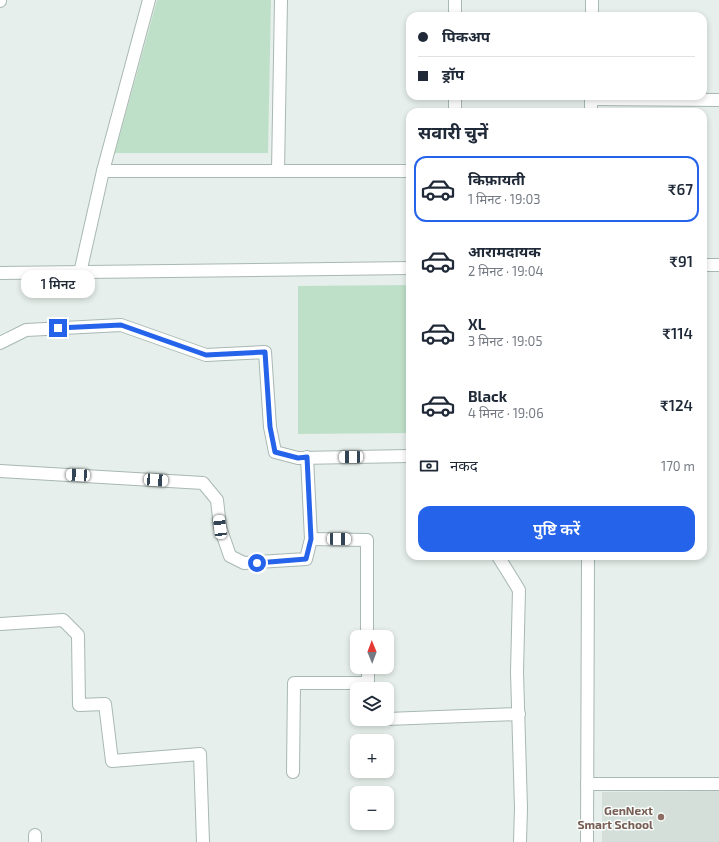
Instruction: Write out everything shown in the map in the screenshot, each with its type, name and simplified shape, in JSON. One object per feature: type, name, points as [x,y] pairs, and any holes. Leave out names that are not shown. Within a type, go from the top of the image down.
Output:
[{"type":"street","points":[[80,272],[103,171],[149,0]]},
{"type":"street","points":[[278,171],[281,0]]},
{"type":"street","points":[[455,0],[455,12]]},
{"type":"street","points":[[592,0],[592,12]]},
{"type":"street","points":[[707,100],[719,100]]},
{"type":"street","points":[[103,171],[406,171]]},
{"type":"street","points":[[707,265],[719,265]]},
{"type":"street","points":[[0,274],[406,268]]},
{"type":"street","points":[[0,343],[26,330],[121,325],[206,355],[265,352],[270,427],[275,452],[298,458],[406,456]]},
{"type":"street","points":[[0,471],[203,483],[217,500],[220,527],[230,556],[244,563],[306,559],[311,539],[307,457]]},
{"type":"street","points":[[311,539],[366,540],[368,630]]},
{"type":"street","points":[[500,560],[518,590],[521,808],[520,842]]},
{"type":"street","points":[[587,842],[588,560]]},
{"type":"street","points":[[0,624],[63,620],[78,635],[80,705],[106,704],[112,761],[200,754],[203,842]]},
{"type":"street","points":[[293,772],[294,683],[350,685]]},
{"type":"street","points":[[394,719],[519,714]]},
{"type":"street","points":[[587,784],[719,784]]},
{"type":"shaded area","name":"GenNext Smart School","points":[[719,791],[719,842],[602,842],[602,792]]},
{"type":"green space","points":[[157,0],[271,0],[268,153],[115,153]]},
{"type":"green space","points":[[406,285],[406,433],[298,434],[298,286]]},
{"type":"place","name":"GenNext Smart School","points":[[661,817]]},
{"type":"route","points":[[58,328],[121,325],[206,355],[265,352],[270,427],[275,452],[298,458],[307,457],[311,539],[306,559],[257,563]]}]
